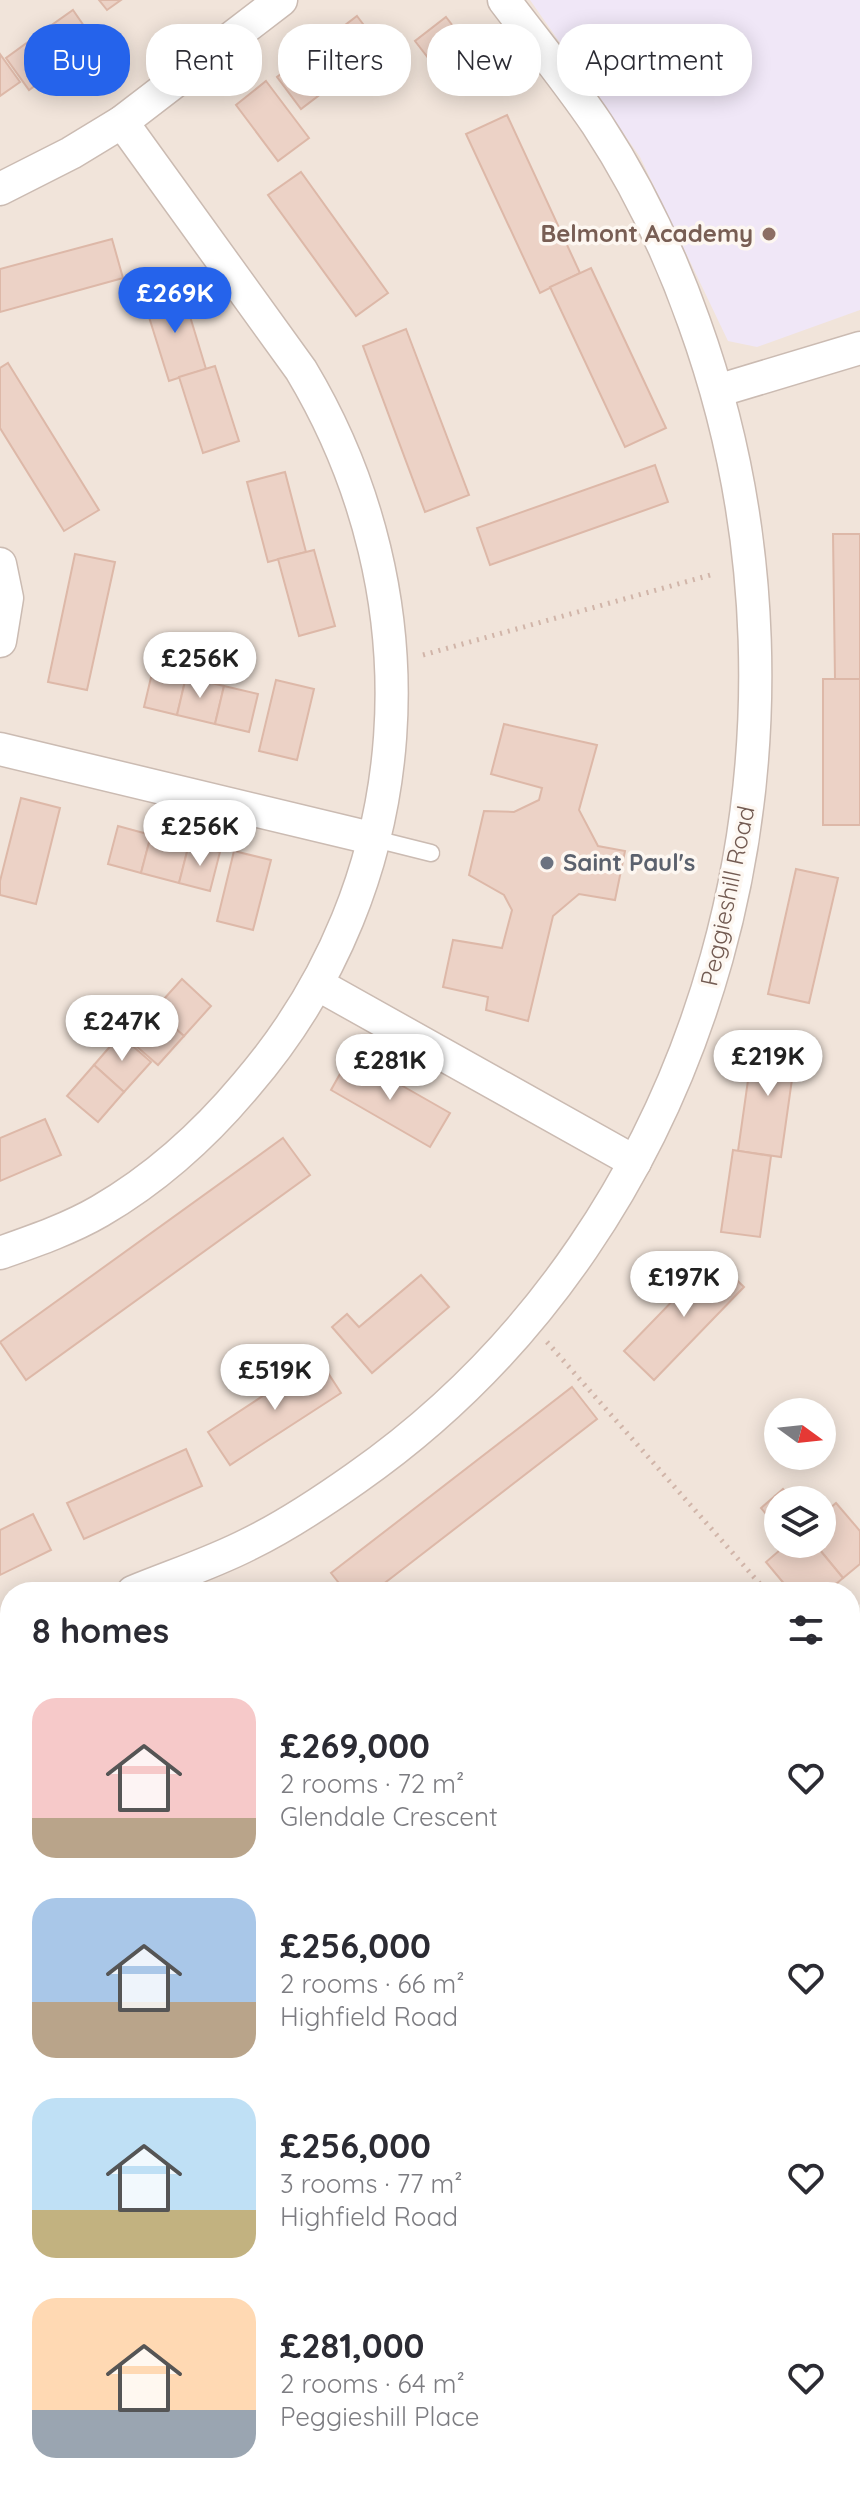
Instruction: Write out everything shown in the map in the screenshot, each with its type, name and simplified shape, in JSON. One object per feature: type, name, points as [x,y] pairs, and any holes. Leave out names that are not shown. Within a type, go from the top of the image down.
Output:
[{"type":"street","points":[[0,189],[71,153],[122,122],[281,0]]},
{"type":"street","name":"Peggieshill Road","points":[[158,1582],[249,1545],[359,1476],[411,1436],[459,1393],[528,1320],[594,1230],[635,1162],[665,1103],[712,979],[729,914],[751,783],[756,717],[756,640],[751,564],[731,448],[717,391],[694,321],[634,187],[596,123],[504,0]]},
{"type":"street","points":[[0,1253],[74,1225],[128,1193],[194,1140],[230,1105],[262,1067],[317,984],[347,921],[375,839],[387,774],[391,663],[379,571],[357,485],[322,406],[301,370],[122,122]]},
{"type":"street","points":[[717,391],[860,348]]},
{"type":"street","points":[[0,564],[7,598],[0,641]]},
{"type":"street","points":[[0,749],[375,839]]},
{"type":"street","points":[[317,984],[635,1162]]},
{"type":"lane","points":[[375,839],[431,853]]},
{"type":"path","points":[[391,663],[751,564]]},
{"type":"path","points":[[528,1320],[758,1582]]},
{"type":"shaded area","points":[[0,0],[860,0],[860,1582],[0,1582]]},
{"type":"shaded area","name":"Belmont Academy","points":[[530,0],[860,0],[860,310],[757,347],[728,341],[640,157],[597,96],[752,96],[752,24],[557,24],[557,39]]},
{"type":"building","points":[[99,0],[121,0],[107,10]]},
{"type":"building","points":[[73,10],[83,24],[53,24]]},
{"type":"building","points":[[357,16],[363,24],[347,24]]},
{"type":"building","points":[[446,17],[451,24],[437,24]]},
{"type":"building","points":[[427,32],[427,56],[415,41]]},
{"type":"building","points":[[24,45],[24,83],[6,58]]},
{"type":"building","points":[[0,54],[20,82],[0,96]]},
{"type":"building","points":[[266,81],[309,138],[278,161],[236,105],[247,96],[262,96],[262,84]]},
{"type":"building","points":[[291,96],[318,96],[301,109]]},
{"type":"building","points":[[507,115],[580,273],[540,293],[466,134]]},
{"type":"building","points":[[301,172],[388,293],[356,316],[268,195]]},
{"type":"building","points":[[112,239],[123,278],[0,312],[0,269]]},
{"type":"building","points":[[591,268],[666,428],[625,447],[550,287]]},
{"type":"building","points":[[182,290],[206,369],[169,381],[144,301]]},
{"type":"building","points":[[406,329],[469,495],[425,512],[363,346]]},
{"type":"building","points":[[8,363],[99,510],[64,531],[0,428],[0,368]]},
{"type":"building","points":[[215,366],[239,441],[203,453],[179,377]]},
{"type":"building","points":[[655,465],[668,502],[490,565],[477,528]]},
{"type":"building","points":[[285,472],[306,552],[268,562],[247,482]]},
{"type":"building","points":[[833,534],[860,534],[860,679],[835,679]]},
{"type":"building","points":[[314,550],[335,626],[299,636],[278,559]]},
{"type":"building","points":[[75,554],[115,562],[87,690],[48,682]]},
{"type":"building","points":[[153,669],[186,677],[177,715],[144,707]]},
{"type":"building","points":[[186,677],[224,686],[215,724],[177,715]]},
{"type":"building","points":[[823,679],[860,679],[860,825],[823,825]]},
{"type":"building","points":[[276,680],[314,689],[297,760],[259,751]]},
{"type":"building","points":[[224,686],[258,694],[249,732],[215,724]]},
{"type":"building","name":"Saint Paul's","points":[[504,724],[597,745],[579,810],[598,846],[625,851],[615,900],[579,894],[553,916],[528,1021],[486,1010],[488,997],[443,987],[453,940],[502,948],[512,910],[504,895],[469,875],[484,811],[514,812],[539,800],[542,788],[491,774]]},
{"type":"building","points":[[21,798],[60,808],[36,904],[0,895],[0,881]]},
{"type":"building","points":[[118,826],[151,835],[141,873],[108,864]]},
{"type":"building","points":[[151,835],[189,844],[179,883],[141,873]]},
{"type":"building","points":[[189,844],[220,852],[210,891],[179,883]]},
{"type":"building","points":[[234,851],[271,860],[253,930],[217,921]]},
{"type":"building","points":[[796,869],[838,878],[809,1003],[768,994]]},
{"type":"building","points":[[182,979],[211,1006],[184,1036],[154,1010]]},
{"type":"building","points":[[154,1010],[184,1036],[158,1065],[128,1039]]},
{"type":"building","points":[[120,1035],[151,1062],[124,1092],[94,1065]]},
{"type":"building","points":[[754,1038],[797,1044],[781,1157],[738,1151]]},
{"type":"building","points":[[350,1056],[450,1113],[430,1147],[331,1090]]},
{"type":"building","points":[[94,1065],[124,1092],[98,1122],[67,1096]]},
{"type":"building","points":[[45,1119],[61,1155],[0,1181],[0,1138]]},
{"type":"building","points":[[283,1138],[310,1175],[26,1380],[0,1342]]},
{"type":"building","points":[[733,1150],[771,1156],[760,1237],[721,1232]]},
{"type":"building","points":[[714,1258],[744,1287],[654,1380],[624,1351]]},
{"type":"building","points":[[421,1275],[449,1307],[372,1373],[332,1327],[347,1314],[359,1327]]},
{"type":"building","points":[[319,1359],[341,1393],[230,1465],[208,1432]]},
{"type":"building","points":[[572,1387],[597,1419],[386,1582],[338,1582],[331,1573]]},
{"type":"building","points":[[186,1449],[202,1486],[84,1539],[67,1503]]},
{"type":"building","points":[[836,1503],[860,1531],[860,1564],[843,1578],[827,1558],[836,1558]]},
{"type":"building","points":[[33,1514],[51,1550],[0,1575],[0,1530]]},
{"type":"building","points":[[771,1558],[827,1558],[843,1578],[838,1582],[783,1582],[766,1562]]},
{"type":"place","name":"Belmont Academy","points":[[769,234]]},
{"type":"place","name":"Saint Paul's","points":[[547,863]]}]
